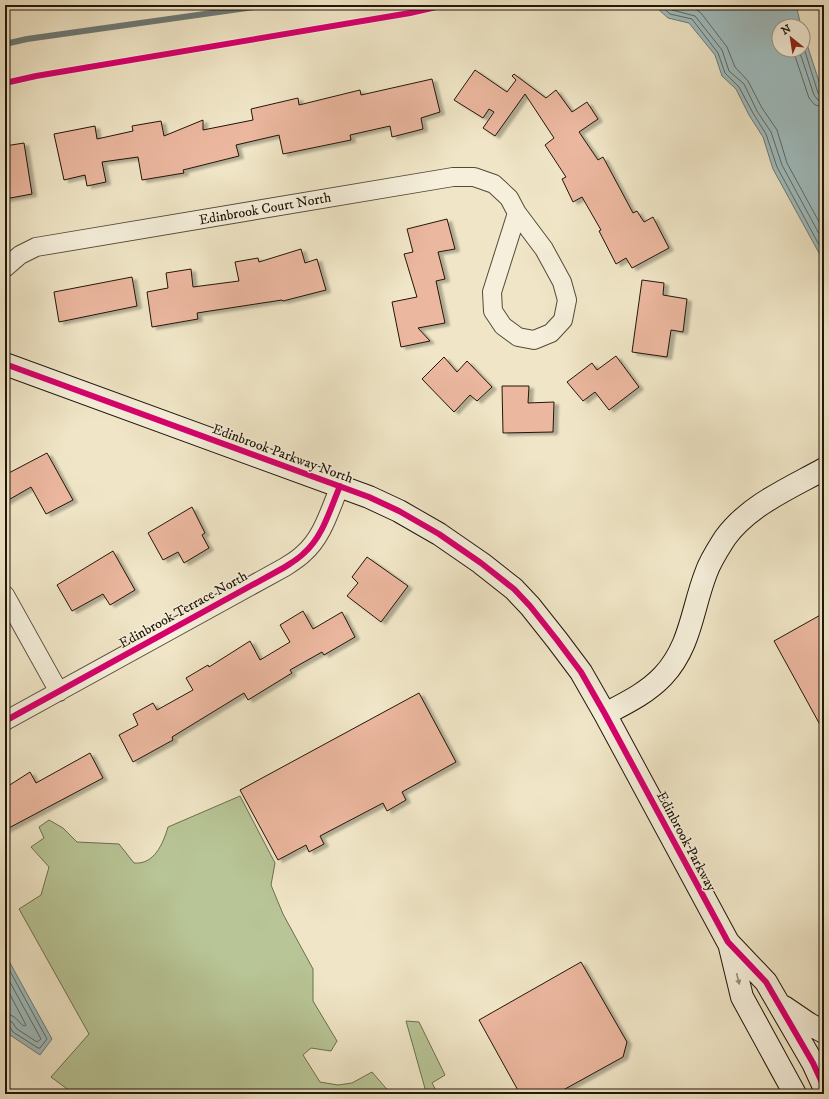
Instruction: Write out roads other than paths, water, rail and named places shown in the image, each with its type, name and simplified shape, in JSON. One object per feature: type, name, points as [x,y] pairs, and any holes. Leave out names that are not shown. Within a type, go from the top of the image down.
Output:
[{"type":"street","name":"Edinbrook Court North","points":[[5,268],[20,255],[36,247],[452,177],[474,177],[494,184],[509,198],[517,213],[544,249],[562,282],[567,300],[563,320],[551,333],[534,340],[518,337],[503,326],[493,311],[492,292],[517,213]]},
{"type":"street","name":"Edinbrook Parkway North","points":[[5,364],[369,496],[439,534],[487,567],[514,589],[530,606]]},
{"type":"street","points":[[605,714],[638,696],[663,676],[672,665],[681,651],[689,631],[706,572],[726,537],[745,518],[764,504],[785,490],[824,469]]},
{"type":"street","name":"Edinbrook Terrace North","points":[[5,721],[285,567],[303,554],[316,540],[326,521],[340,486]]},
{"type":"street","points":[[5,596],[59,692]]},
{"type":"street","name":"Edinbrook Parkway","points":[[530,606],[558,640],[581,672],[605,714],[728,942],[742,997],[795,1094]]},
{"type":"street","name":"Edinbrook Parkway","points":[[728,942],[766,982],[813,1063],[824,1087]]},
{"type":"street","points":[[780,1004],[808,1024],[824,1032]]},
{"type":"water","points":[[656,5],[796,5],[799,18],[771,18],[771,58],[811,58],[811,57],[824,97],[824,262],[773,169],[763,137],[749,115],[736,89],[722,76],[715,55],[689,23],[668,18],[657,8]]},
{"type":"water","points":[[5,954],[52,1039],[40,1055],[10,1035],[5,1026]]},
{"type":"waterway","points":[[5,44],[27,39],[268,5]]}]
